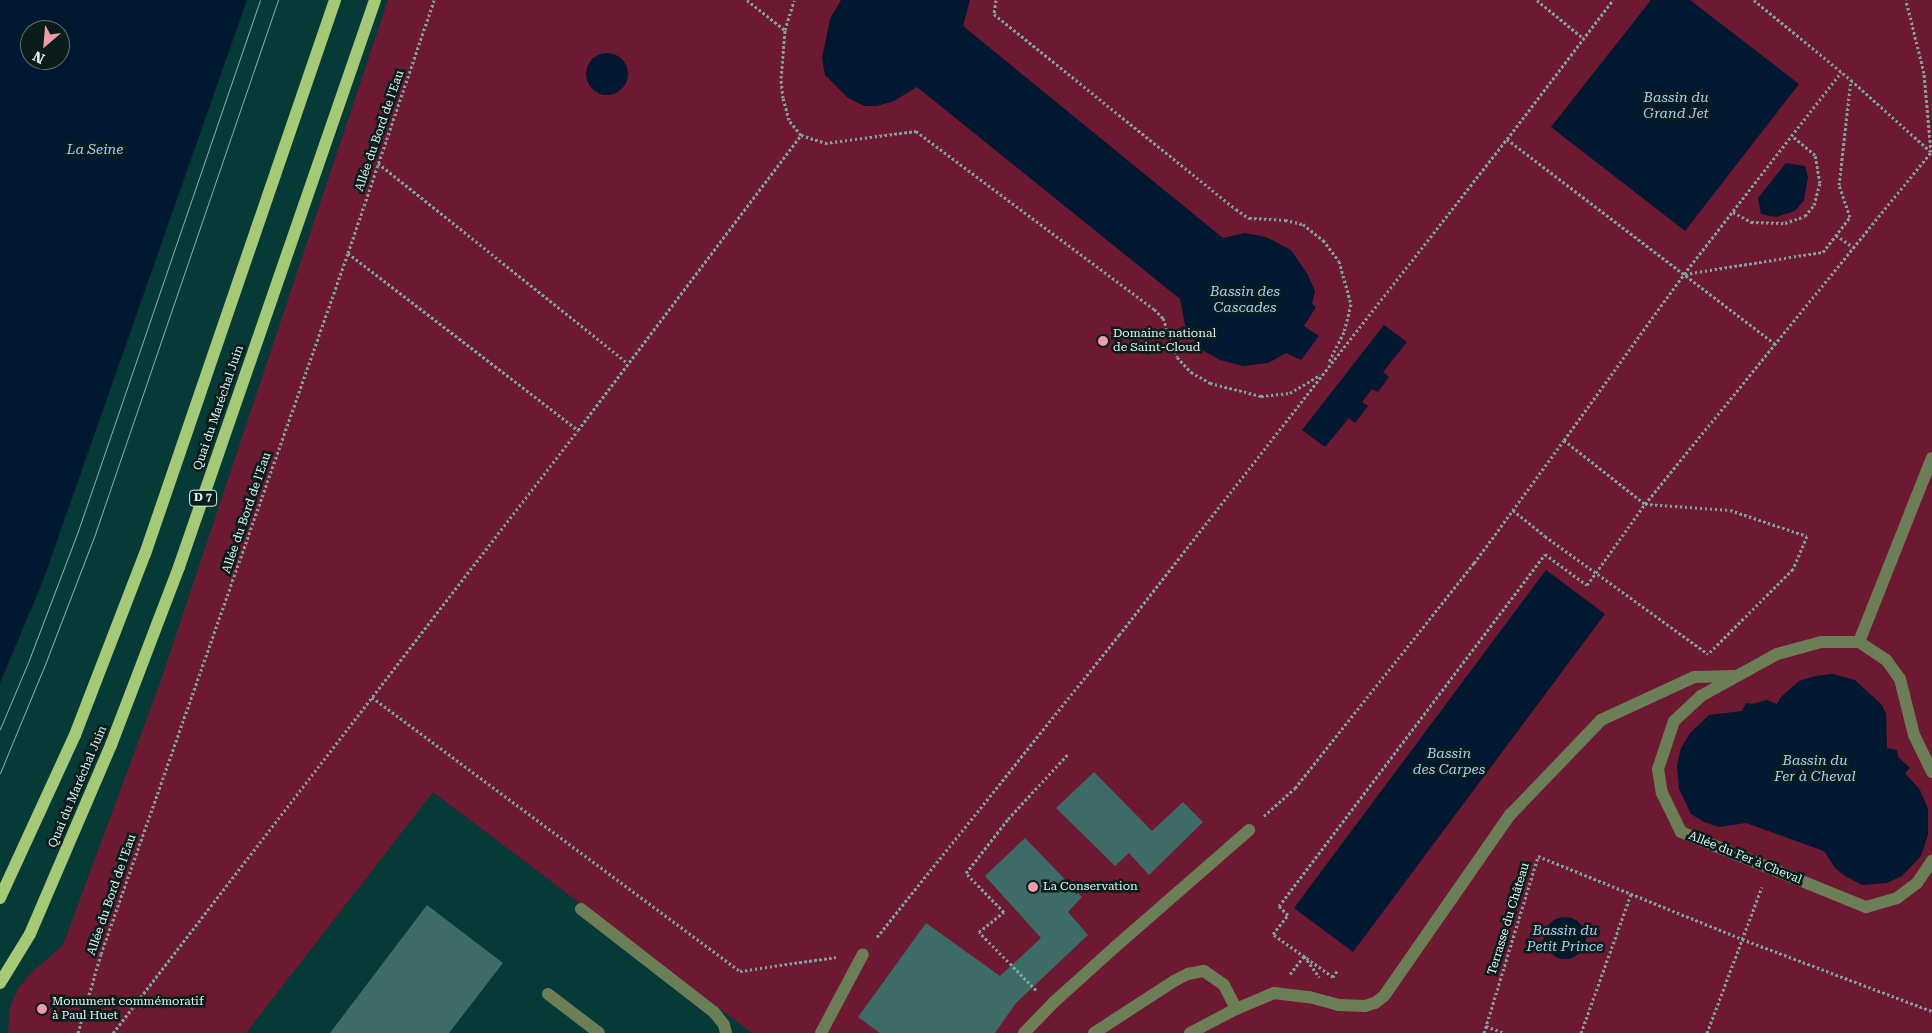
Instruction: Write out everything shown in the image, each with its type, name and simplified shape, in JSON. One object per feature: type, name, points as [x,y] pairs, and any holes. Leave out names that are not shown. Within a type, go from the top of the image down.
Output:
[{"type":"main road","name":"Quai du Maréchal Juin","points":[[0,898],[76,735],[144,554],[335,0]]},
{"type":"main road","name":"Quai du Maréchal Juin","points":[[0,983],[30,934],[111,745],[179,567],[375,0]]},
{"type":"lane","points":[[1932,458],[1859,642],[1886,660],[1900,679],[1914,735],[1932,772]]},
{"type":"lane","name":"Allée du Fer à Cheval","points":[[1859,642],[1821,642],[1777,654],[1701,696],[1674,721],[1658,769],[1662,793],[1681,832],[1866,907],[1897,898],[1917,883],[1932,861]]},
{"type":"lane","points":[[1190,1033],[1236,1009],[1274,993],[1309,997],[1338,1005],[1365,1006],[1375,1003],[1384,996],[1510,815],[1601,720],[1694,676],[1736,676]]},
{"type":"lane","points":[[1024,1033],[1051,1005],[1249,830]]},
{"type":"lane","points":[[581,909],[714,1012],[724,1025],[726,1033]]},
{"type":"lane","points":[[822,1033],[863,954]]},
{"type":"lane","points":[[1094,1033],[1174,981],[1188,974],[1204,971],[1224,986],[1236,1009]]},
{"type":"lane","points":[[548,994],[599,1033]]},
{"type":"path","name":"Allée du Bord de l'Eau","points":[[78,1033],[101,954],[348,253],[434,0]]},
{"type":"path","points":[[747,0],[785,30]]},
{"type":"path","points":[[794,0],[785,30],[781,78],[783,98],[789,120],[800,135],[825,143],[916,131],[1154,309],[1163,318],[1177,357],[1191,372],[1210,383],[1261,396],[1290,393],[1325,371],[1344,332],[1351,304],[1339,261],[1323,240],[1304,224],[1285,220],[1249,218],[1236,209],[994,14],[996,0]]},
{"type":"path","points":[[1537,0],[1583,38]]},
{"type":"path","points":[[372,697],[740,971],[863,954],[1113,642],[1507,139],[1613,0]]},
{"type":"path","points":[[1754,0],[1851,80],[1931,152]]},
{"type":"path","points":[[1337,971],[1333,977],[1273,934],[1288,915],[1279,906],[1545,554],[1587,585],[1645,504],[1931,152],[1924,73],[1906,0]]},
{"type":"path","points":[[1249,830],[1295,788],[1513,510],[1684,274],[1841,72]]},
{"type":"path","points":[[1684,274],[1823,252],[1850,217],[1839,185],[1851,80]]},
{"type":"path","points":[[113,1033],[578,430],[800,135]]},
{"type":"path","points":[[1733,212],[1751,222],[1785,223],[1805,216],[1814,205],[1820,183],[1815,155],[1792,136]]},
{"type":"path","points":[[1507,139],[1775,344]]},
{"type":"path","points":[[378,163],[628,363]]},
{"type":"path","points":[[1836,235],[1853,247]]},
{"type":"path","points":[[348,253],[578,430]]},
{"type":"path","points":[[1564,440],[1645,504],[1730,510],[1807,536],[1793,569],[1708,654]]},
{"type":"path","points":[[1513,510],[1595,572],[1686,636]]},
{"type":"path","points":[[1051,1005],[979,932],[1004,912],[966,873],[1008,819],[1068,754]]},
{"type":"path","name":"Terrasse du Château","points":[[1484,1033],[1538,856],[1742,939],[1932,1012]]},
{"type":"path","points":[[1707,1033],[1764,883]]},
{"type":"path","points":[[1581,1033],[1631,894]]},
{"type":"path","points":[[1486,1026],[1504,1033]]},
{"type":"shaded area","name":"Domaine national de Saint-Cloud","points":[[388,0],[1932,0],[1932,1033],[752,1033],[433,792],[246,1033],[8,1033],[10,1007],[18,989],[29,975],[63,945],[160,683]]},
{"type":"water","name":"La Seine","points":[[0,0],[247,0],[43,581],[0,683]]},
{"type":"water","name":"Bassin des Cascades","points":[[841,0],[970,0],[963,26],[1223,238],[1245,233],[1266,237],[1291,250],[1308,275],[1315,291],[1312,304],[1316,307],[1304,326],[1319,336],[1301,360],[1286,353],[1268,363],[1243,366],[1220,360],[1204,351],[1193,339],[1185,325],[1180,299],[917,87],[894,101],[877,106],[864,106],[848,98],[825,75],[822,58],[830,19]]},
{"type":"water","name":"Bassin du Grand Jet","points":[[1651,0],[1690,0],[1799,84],[1685,231],[1551,127]]},
{"type":"water","points":[[611,53],[619,56],[625,62],[628,74],[625,86],[619,92],[603,95],[595,92],[589,86],[586,70],[589,62],[595,56]]},
{"type":"water","points":[[1786,163],[1805,166],[1808,177],[1804,200],[1795,211],[1776,217],[1761,214],[1758,198]]},
{"type":"water","points":[[1384,325],[1407,342],[1383,372],[1389,377],[1378,392],[1372,389],[1362,402],[1368,406],[1355,423],[1349,418],[1325,447],[1302,430]]},
{"type":"water","name":"Bassin des Carpes","points":[[1546,570],[1605,614],[1353,952],[1294,908]]},
{"type":"water","name":"Bassin du Fer à Cheval","points":[[1833,674],[1855,680],[1882,705],[1886,714],[1887,748],[1897,750],[1898,757],[1910,768],[1905,773],[1920,790],[1928,809],[1928,835],[1921,856],[1902,876],[1887,883],[1862,885],[1835,868],[1824,851],[1746,823],[1719,827],[1704,822],[1691,814],[1679,789],[1677,765],[1681,748],[1690,733],[1709,715],[1742,711],[1746,703],[1752,704],[1767,700],[1777,704],[1780,698],[1799,681],[1815,676]]},
{"type":"water","name":"Bassin du Petit Prince","points":[[1569,917],[1577,920],[1583,926],[1586,938],[1583,950],[1577,956],[1561,959],[1553,956],[1547,950],[1544,934],[1547,926],[1553,920]]},
{"type":"building","points":[[1094,772],[1152,831],[1183,802],[1203,822],[1149,875],[1129,853],[1115,866],[1056,808]]},
{"type":"building","points":[[1025,838],[1082,897],[1068,912],[1088,935],[1016,1003],[995,1033],[880,1033],[858,1017],[926,923],[1000,976],[1041,938],[985,876]]},
{"type":"building","points":[[427,905],[503,963],[449,1033],[330,1033]]},
{"type":"tram line","points":[[0,729],[29,660],[78,531],[260,0]]},
{"type":"tram line","points":[[0,773],[44,667],[94,537],[278,0]]},
{"type":"place","name":"Domaine national de Saint-Cloud","points":[[1103,341]]},
{"type":"place","name":"La Conservation","points":[[1033,887]]},
{"type":"place","name":"Monument commémoratif à Paul Huet","points":[[42,1009]]}]
